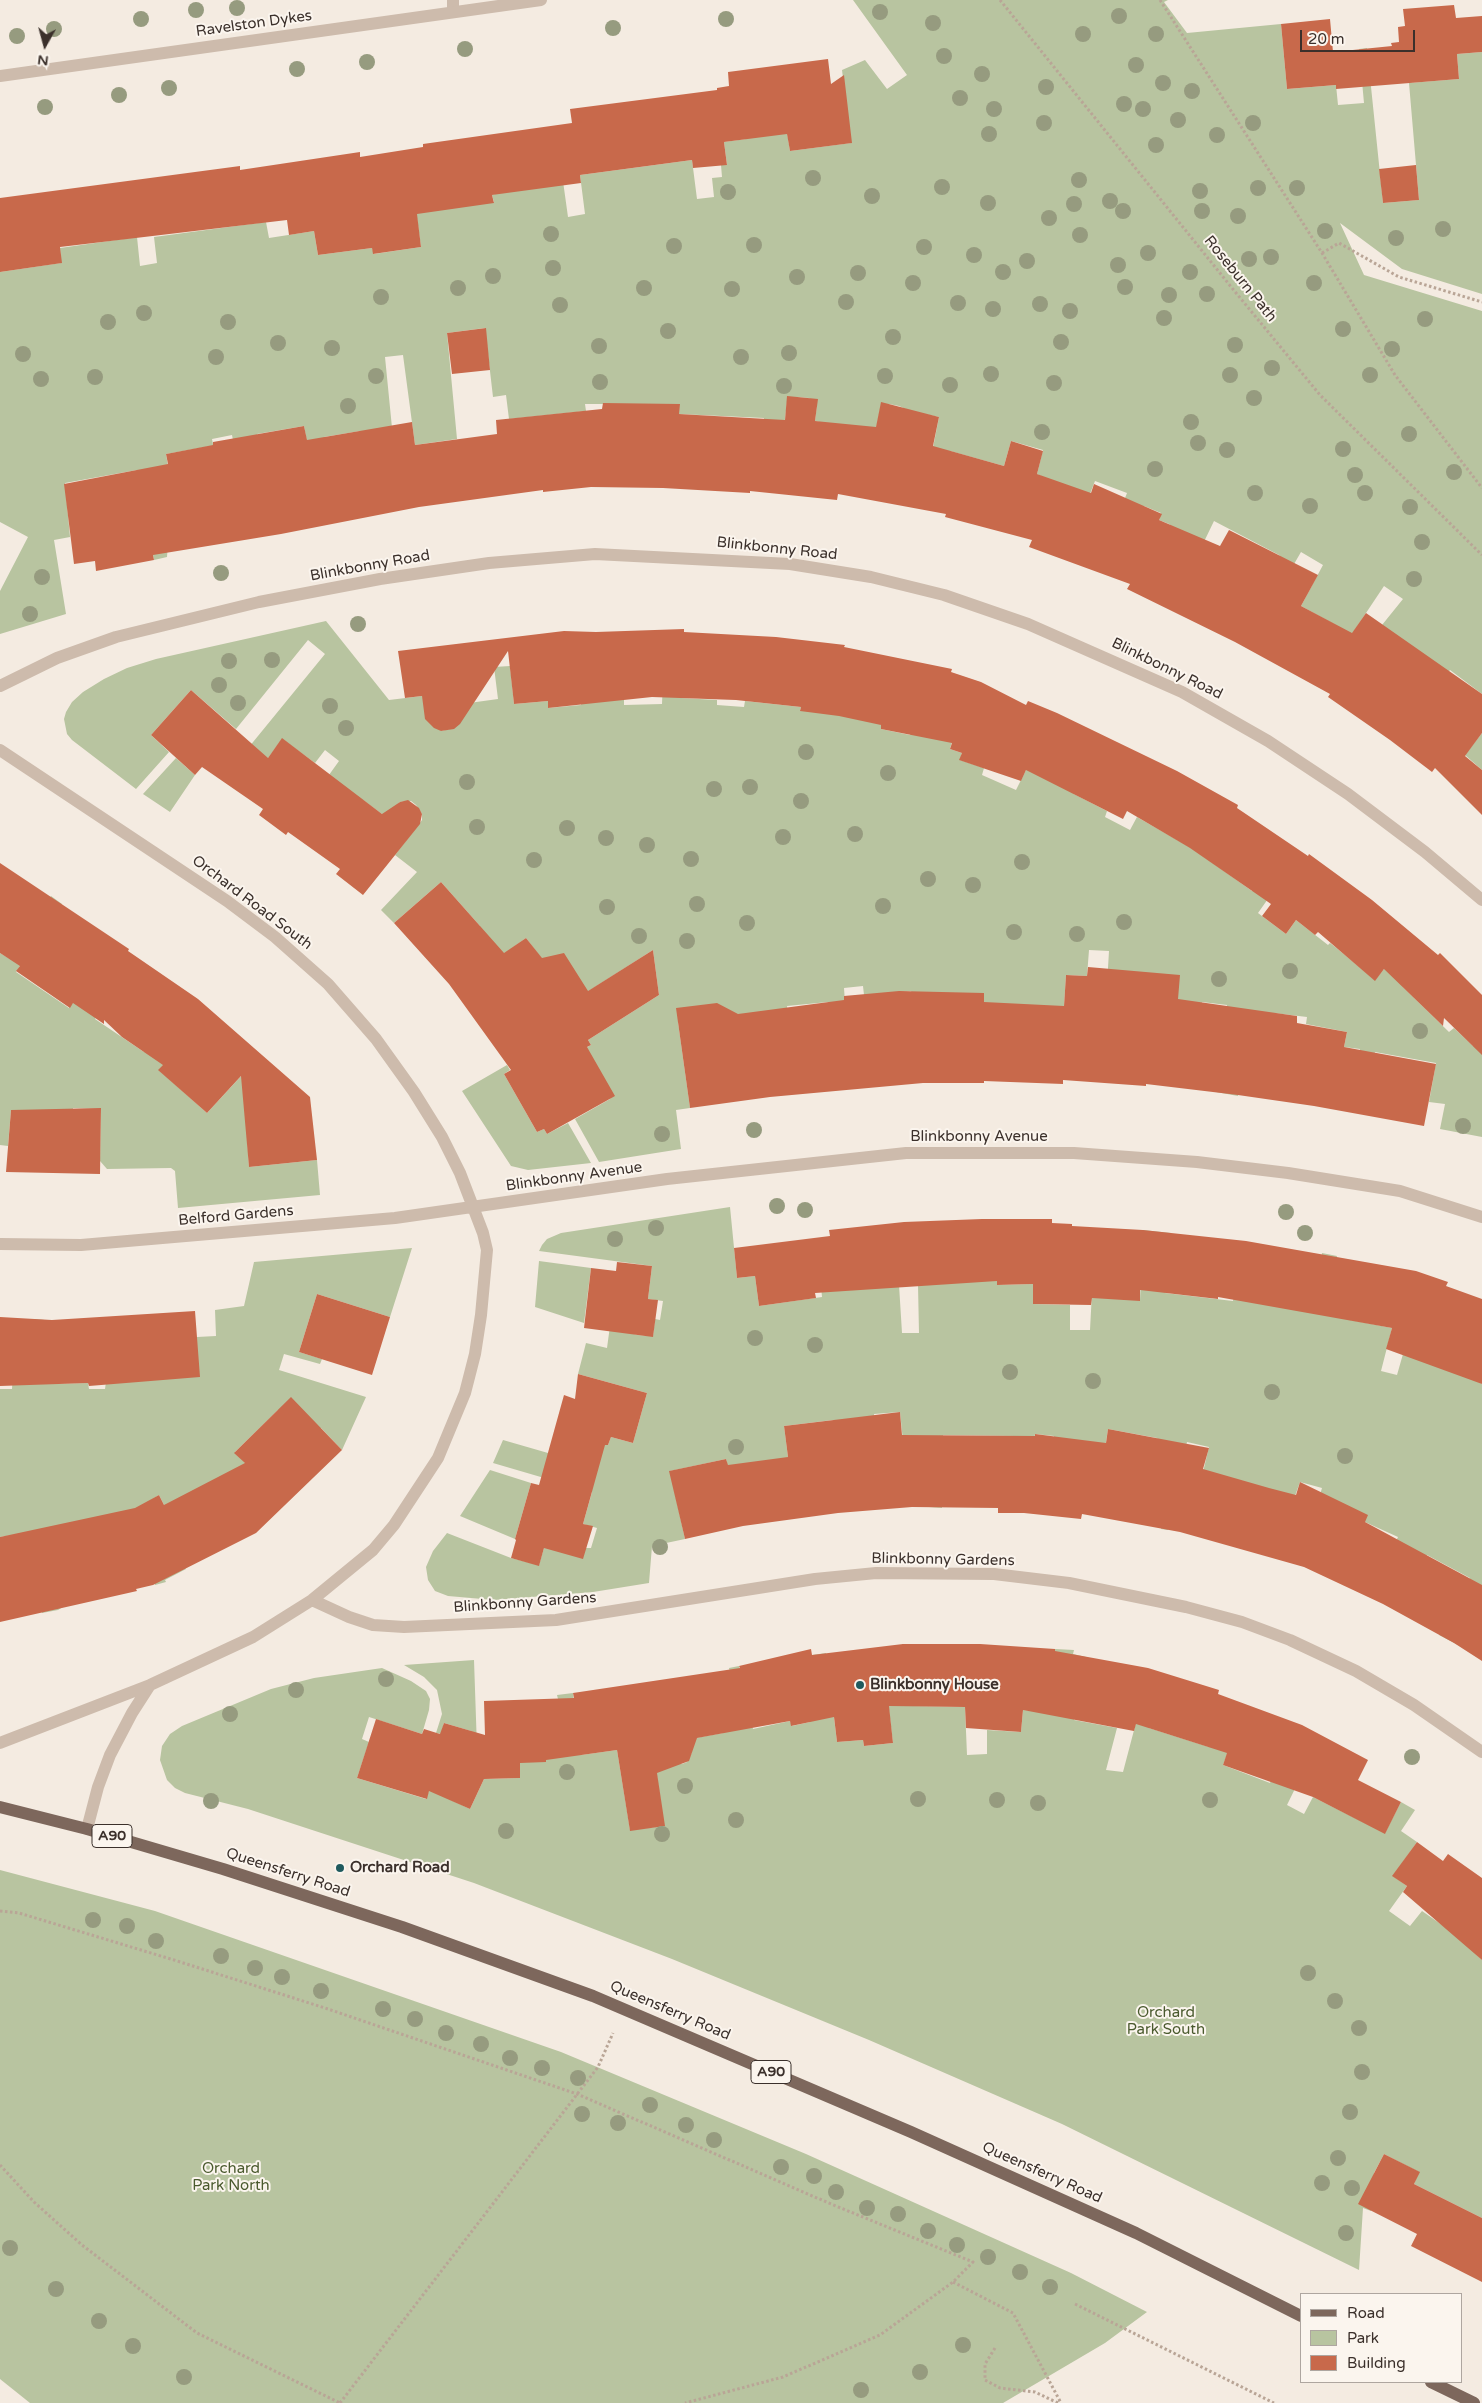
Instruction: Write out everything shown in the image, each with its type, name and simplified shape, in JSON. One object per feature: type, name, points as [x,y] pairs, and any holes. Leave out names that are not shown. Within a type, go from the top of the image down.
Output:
[{"type":"main road","name":"Queensferry Road","points":[[0,1807],[87,1829],[224,1869],[402,1927],[593,1996],[911,2132],[1127,2229],[1300,2316]]},
{"type":"main road","points":[[1433,2383],[1474,2403]]},
{"type":"street","name":"Ravelston Dykes","points":[[0,76],[453,6],[541,0]]},
{"type":"street","name":"Blinkbonny Road","points":[[0,686],[57,658],[116,636],[259,602],[380,579],[489,563],[594,554],[790,564],[871,577],[944,595],[1028,624],[1182,692],[1268,741],[1348,794],[1425,852],[1482,900]]},
{"type":"street","name":"Orchard Road South","points":[[0,750],[227,901],[275,937],[328,984],[376,1039],[414,1092],[446,1146],[474,1207],[487,1250],[487,1264],[474,1354],[465,1393],[438,1458],[394,1525],[373,1550],[312,1600],[253,1637],[150,1685],[0,1743]]},
{"type":"street","name":"Blinkbonny Avenue","points":[[474,1207],[668,1179],[906,1153],[1074,1153],[1197,1162],[1288,1173],[1400,1191],[1482,1217]]},
{"type":"street","name":"Belford Gardens","points":[[0,1244],[43,1246],[108,1243],[376,1220],[474,1207]]},
{"type":"street","name":"Blinkbonny Gardens","points":[[312,1600],[361,1621],[380,1626],[404,1626],[556,1620],[815,1580],[876,1573],[994,1574],[1069,1583],[1186,1607],[1242,1622],[1290,1640],[1356,1671],[1414,1705],[1482,1752]]},
{"type":"street","points":[[87,1829],[98,1787],[110,1755],[132,1713],[150,1685]]},
{"type":"path","name":"Roseburn Path","points":[[1000,0],[1320,395],[1482,555]]},
{"type":"path","points":[[1160,0],[1322,253],[1395,375],[1482,488]]},
{"type":"path","points":[[1322,253],[1339,243],[1400,277],[1482,302]]},
{"type":"path","points":[[0,1911],[19,1913],[193,1966],[325,2008],[577,2094],[831,2204],[973,2262],[953,2282],[880,2335],[783,2377],[685,2403]]},
{"type":"path","points":[[0,2165],[34,2202],[82,2245],[197,2334],[340,2403],[598,2067],[623,2009]]},
{"type":"path","points":[[953,2282],[1013,2314],[1060,2403]]},
{"type":"path","points":[[1075,2304],[1274,2403]]},
{"type":"path","points":[[995,2348],[985,2364],[985,2380],[1000,2388],[1035,2392],[1060,2403]]},
{"type":"green space","points":[[853,0],[1168,0],[1164,2],[1187,33],[1281,24],[1287,89],[1336,85],[1338,105],[1364,103],[1359,49],[1367,48],[1383,203],[1419,200],[1409,83],[1459,79],[1457,54],[1482,52],[1482,294],[1402,269],[1340,223],[1364,275],[1482,311],[1482,694],[1450,670],[1418,712],[1382,625],[1403,599],[1384,586],[1352,634],[1301,606],[1323,565],[1301,552],[1290,571],[1279,555],[1214,521],[1200,550],[1169,524],[1159,520],[1161,513],[1144,506],[1110,536],[1127,493],[1095,481],[1088,499],[1037,474],[1043,450],[1011,441],[1004,466],[950,451],[930,463],[939,417],[910,411],[899,406],[881,405],[875,434],[815,421],[817,405],[809,398],[795,397],[787,402],[781,453],[763,451],[764,418],[679,414],[679,404],[585,404],[586,411],[509,419],[506,395],[493,397],[485,328],[447,333],[457,439],[415,445],[403,355],[385,357],[394,448],[360,431],[324,437],[333,486],[316,489],[304,426],[257,434],[250,530],[232,435],[212,439],[220,481],[211,446],[166,454],[172,489],[167,557],[154,560],[137,470],[65,483],[70,537],[54,540],[66,614],[0,634],[0,591],[28,537],[0,522],[0,272],[61,263],[60,248],[137,237],[140,266],[157,263],[154,237],[266,222],[269,238],[314,231],[318,255],[372,248],[374,254],[421,247],[414,197],[494,202],[492,195],[562,174],[568,217],[585,214],[580,175],[692,160],[697,199],[714,197],[712,178],[722,177],[721,165],[727,165],[724,142],[746,139],[745,131],[786,126],[790,151],[851,143],[842,70],[865,60],[887,89],[907,75]]},
{"type":"green space","points":[[326,621],[389,700],[422,696],[441,731],[454,728],[462,704],[498,699],[494,667],[510,666],[514,704],[548,701],[548,708],[581,705],[581,664],[624,698],[624,705],[662,704],[664,652],[683,653],[681,698],[717,700],[717,705],[744,707],[745,701],[801,707],[800,711],[823,676],[881,725],[881,729],[910,735],[925,688],[952,742],[950,749],[962,753],[960,760],[984,768],[982,775],[1016,790],[1027,768],[1094,755],[1074,794],[1107,811],[1105,817],[1130,830],[1137,817],[1193,849],[1252,891],[1287,872],[1258,913],[1286,934],[1296,920],[1328,945],[1330,943],[1334,946],[1375,980],[1394,957],[1403,987],[1449,1032],[1454,1028],[1473,1046],[1482,1036],[1482,1137],[1440,1129],[1445,1104],[1429,1102],[1436,1063],[1375,1052],[1370,1074],[1356,1071],[1360,1049],[1344,1047],[1347,1032],[1306,1024],[1307,1017],[1274,1013],[1245,1031],[1238,1096],[1216,1092],[1227,1005],[1202,1002],[1199,1026],[1105,1018],[1109,951],[1089,950],[1087,976],[1066,975],[1064,1006],[984,1018],[984,993],[912,993],[911,991],[864,995],[863,986],[844,988],[848,1045],[831,1046],[828,1002],[787,1006],[790,1032],[678,1022],[690,1108],[676,1110],[681,1149],[599,1162],[575,1119],[610,1099],[612,1092],[570,1057],[591,1045],[588,1040],[659,995],[653,950],[551,1015],[545,963],[526,938],[454,990],[464,940],[480,926],[441,882],[394,923],[381,910],[417,872],[395,855],[422,820],[422,814],[416,805],[411,801],[400,802],[386,817],[363,800],[323,851],[306,807],[339,761],[325,750],[315,763],[282,739],[242,794],[222,780],[325,654],[308,640],[236,729],[191,690],[151,735],[169,752],[136,789],[72,740],[67,734],[64,719],[72,702],[83,692],[104,679],[127,668],[156,659]]},
{"type":"green space","points":[[1482,733],[1482,770],[1465,755]]},
{"type":"green space","points":[[176,758],[195,775],[170,812],[143,794]]},
{"type":"green space","points":[[51,896],[62,904],[16,972],[69,1008],[97,968],[129,969],[95,1019],[144,1052],[191,1034],[159,1070],[207,1113],[243,1074],[249,1167],[317,1160],[320,1195],[178,1208],[175,1171],[171,1168],[107,1169],[100,1161],[101,1109],[73,1108],[73,1119],[20,1117],[20,1110],[11,1110],[8,1146],[0,1145],[0,953],[10,959]]},
{"type":"green space","points":[[507,1065],[510,1070],[504,1074],[537,1132],[544,1129],[547,1134],[568,1123],[591,1163],[528,1170],[511,1166],[462,1091]]},
{"type":"green space","points":[[730,1207],[737,1278],[755,1276],[759,1306],[822,1297],[819,1264],[899,1285],[902,1333],[919,1333],[918,1285],[997,1219],[997,1285],[1033,1284],[1033,1304],[1070,1305],[1070,1330],[1090,1330],[1092,1292],[1140,1300],[1143,1230],[1171,1233],[1165,1293],[1233,1301],[1238,1264],[1318,1278],[1322,1253],[1337,1256],[1325,1315],[1392,1328],[1381,1371],[1397,1375],[1409,1333],[1482,1384],[1482,1608],[1458,1645],[1439,1635],[1470,1578],[1427,1555],[1412,1582],[1384,1567],[1398,1537],[1365,1522],[1306,1567],[1299,1565],[1322,1488],[1300,1482],[1295,1496],[1203,1472],[1209,1447],[1187,1442],[1168,1530],[1161,1529],[1172,1464],[1157,1438],[1108,1429],[1104,1455],[1054,1443],[1054,1436],[1035,1434],[1027,1507],[1015,1436],[943,1435],[942,1508],[929,1507],[903,1441],[900,1412],[874,1414],[877,1443],[833,1420],[784,1426],[788,1457],[742,1526],[726,1459],[670,1471],[685,1539],[652,1546],[649,1583],[593,1592],[494,1600],[448,1596],[435,1591],[428,1580],[426,1567],[433,1551],[447,1533],[511,1558],[539,1565],[544,1548],[591,1548],[597,1528],[583,1524],[592,1492],[493,1463],[503,1440],[548,1453],[582,1438],[608,1445],[611,1437],[633,1443],[647,1393],[578,1374],[586,1343],[607,1348],[610,1326],[637,1335],[653,1336],[655,1319],[660,1320],[663,1301],[648,1299],[652,1266],[539,1251],[542,1245],[547,1239],[561,1233]]},
{"type":"green space","points":[[412,1248],[390,1317],[317,1294],[299,1352],[322,1359],[320,1364],[284,1354],[279,1370],[366,1397],[342,1450],[321,1428],[307,1441],[278,1410],[235,1452],[285,1505],[164,1505],[159,1495],[151,1500],[186,1569],[165,1580],[166,1582],[155,1585],[148,1555],[58,1610],[42,1613],[26,1533],[0,1537],[0,1389],[12,1389],[14,1351],[33,1352],[35,1319],[45,1320],[48,1384],[88,1383],[89,1389],[105,1389],[106,1382],[197,1337],[216,1336],[215,1310],[244,1306],[254,1262]]},
{"type":"green space","points":[[539,1261],[591,1268],[584,1323],[535,1307]]},
{"type":"green space","points":[[490,1470],[531,1483],[515,1539],[460,1516]]},
{"type":"green space","name":"Orchard Park South","points":[[902,1644],[913,1644],[913,1706],[965,1707],[967,1755],[987,1754],[987,1730],[1021,1732],[1023,1710],[1051,1712],[1055,1649],[1074,1650],[1073,1654],[1086,1657],[1074,1720],[1117,1728],[1106,1770],[1123,1772],[1143,1696],[1158,1700],[1149,1728],[1209,1747],[1246,1705],[1223,1765],[1270,1783],[1284,1746],[1311,1756],[1287,1805],[1304,1814],[1313,1797],[1385,1833],[1401,1802],[1415,1810],[1401,1831],[1417,1842],[1393,1876],[1407,1886],[1389,1911],[1410,1926],[1422,1911],[1458,1936],[1482,1960],[1482,2218],[1414,2184],[1419,2172],[1384,2154],[1374,2173],[1371,2211],[1363,2208],[1359,2270],[1062,2124],[869,2040],[672,1959],[474,1883],[248,1809],[185,1793],[175,1788],[167,1780],[160,1760],[162,1746],[170,1734],[182,1726],[271,1689],[314,1678],[382,1668],[411,1681],[426,1691],[430,1699],[429,1710],[422,1734],[369,1717],[362,1739],[369,1742],[357,1778],[426,1799],[433,1779],[451,1800],[470,1809],[484,1779],[520,1778],[520,1763],[558,1699],[557,1695],[573,1693],[581,1755],[617,1750],[630,1830],[664,1826],[644,1684],[677,1764],[682,1764],[687,1762],[692,1752],[690,1739],[723,1733],[717,1700],[734,1697],[729,1668],[739,1666],[753,1729],[790,1721],[792,1726],[810,1722],[801,1684],[812,1655],[826,1653],[837,1742],[863,1740],[864,1746],[893,1743],[885,1677],[904,1675]]},
{"type":"green space","points":[[474,1660],[477,1748],[471,1731],[444,1723],[441,1734],[436,1733],[442,1714],[437,1690],[424,1677],[404,1665]]},
{"type":"green space","name":"Orchard Park North","points":[[0,1870],[155,1911],[561,2052],[806,2154],[1071,2273],[1147,2312],[1105,2343],[1003,2403],[30,2403],[0,2379]]},
{"type":"building","points":[[1454,5],[1456,18],[1482,16],[1482,52],[1457,54],[1459,79],[1336,89],[1336,85],[1287,89],[1281,24],[1330,19],[1333,52],[1392,46],[1391,43],[1399,42],[1398,27],[1405,26],[1403,9]]},
{"type":"building","points":[[828,59],[831,84],[844,75],[852,143],[790,151],[787,134],[724,142],[727,165],[693,168],[692,160],[580,175],[581,183],[492,195],[494,203],[417,214],[421,247],[373,254],[372,248],[318,255],[314,231],[289,235],[287,220],[60,247],[62,263],[0,272],[0,198],[240,166],[240,170],[360,152],[360,157],[423,147],[423,144],[572,123],[570,109],[717,90],[717,88],[729,86],[728,72]]},
{"type":"building","points":[[1416,165],[1419,200],[1383,203],[1379,169]]},
{"type":"building","points":[[486,328],[490,370],[452,374],[447,333]]},
{"type":"building","points":[[787,396],[818,399],[815,421],[876,427],[881,402],[939,417],[933,446],[1004,466],[1011,441],[1043,451],[1037,474],[1091,493],[1094,484],[1162,514],[1159,520],[1220,546],[1229,530],[1318,575],[1301,606],[1352,633],[1366,613],[1482,694],[1482,733],[1465,756],[1482,770],[1482,815],[1435,768],[1432,772],[1328,697],[1330,694],[1235,642],[1127,589],[1130,584],[1029,547],[1032,540],[945,517],[946,514],[838,494],[837,500],[750,491],[750,493],[663,488],[591,487],[543,492],[543,490],[419,507],[281,534],[153,555],[154,560],[96,571],[95,561],[74,564],[64,484],[168,464],[166,454],[213,445],[213,442],[304,426],[307,440],[412,422],[415,445],[497,434],[496,420],[602,409],[603,403],[680,404],[679,414],[785,420]]},
{"type":"building","points":[[684,629],[684,632],[776,637],[845,645],[844,647],[952,669],[951,672],[981,682],[1026,705],[1028,701],[1057,713],[1177,771],[1238,805],[1237,808],[1308,856],[1309,854],[1372,900],[1438,955],[1440,953],[1482,995],[1482,1055],[1444,1018],[1443,1026],[1384,969],[1375,981],[1318,932],[1315,935],[1296,920],[1286,934],[1262,916],[1271,904],[1190,848],[1127,811],[1123,819],[1026,770],[1021,781],[959,760],[962,753],[950,749],[952,743],[881,729],[881,725],[839,716],[800,711],[801,707],[736,700],[652,697],[548,708],[548,701],[514,704],[508,651],[460,724],[454,729],[441,731],[434,728],[425,719],[422,696],[405,698],[398,651],[564,631],[596,632]]},
{"type":"building","points":[[191,690],[268,758],[282,738],[382,814],[400,802],[408,800],[419,808],[422,814],[420,824],[363,895],[336,874],[340,869],[288,832],[286,835],[259,815],[263,809],[202,767],[195,775],[151,735]]},
{"type":"building","points":[[0,863],[129,949],[128,951],[198,999],[310,1097],[317,1160],[249,1167],[241,1076],[207,1113],[158,1070],[163,1065],[122,1037],[104,1020],[104,1024],[73,1003],[70,1008],[16,971],[20,966],[0,953]]},
{"type":"building","points":[[441,882],[504,953],[526,938],[542,958],[564,953],[588,991],[653,950],[659,995],[588,1040],[591,1045],[587,1047],[615,1096],[547,1134],[544,1129],[537,1132],[504,1074],[511,1070],[449,984],[394,923]]},
{"type":"building","points":[[1088,967],[1180,975],[1178,999],[1297,1016],[1297,1023],[1347,1032],[1344,1047],[1436,1064],[1424,1126],[1314,1106],[1238,1095],[1146,1084],[1146,1086],[1063,1080],[1063,1084],[984,1081],[984,1083],[923,1083],[770,1097],[690,1108],[676,1008],[717,1003],[738,1014],[844,1000],[844,996],[899,991],[984,993],[984,1002],[1064,1006],[1066,975],[1087,976]]},
{"type":"building","points":[[101,1108],[100,1174],[6,1172],[11,1110]]},
{"type":"building","points":[[1052,1219],[1052,1223],[1072,1224],[1072,1226],[1143,1230],[1246,1241],[1416,1271],[1448,1282],[1446,1286],[1482,1299],[1482,1384],[1386,1349],[1392,1328],[1218,1297],[1218,1299],[1140,1290],[1140,1301],[1092,1298],[1091,1305],[1033,1304],[1033,1284],[997,1285],[997,1281],[815,1293],[816,1298],[759,1306],[755,1276],[737,1278],[734,1248],[830,1236],[829,1230],[904,1222]]},
{"type":"building","points":[[617,1262],[652,1266],[648,1299],[658,1300],[653,1337],[584,1328],[591,1268],[616,1271]]},
{"type":"building","points":[[317,1294],[390,1317],[372,1375],[299,1352]]},
{"type":"building","points":[[195,1311],[200,1377],[89,1386],[88,1383],[0,1386],[0,1317],[52,1320]]},
{"type":"building","points":[[578,1374],[647,1393],[633,1443],[611,1437],[608,1445],[605,1445],[583,1524],[593,1526],[583,1559],[544,1548],[539,1566],[511,1558],[531,1483],[539,1485],[564,1395],[575,1399]]},
{"type":"building","points":[[291,1397],[342,1450],[256,1533],[153,1585],[136,1589],[137,1591],[0,1622],[0,1537],[135,1508],[159,1495],[164,1505],[245,1463],[234,1453]]},
{"type":"building","points":[[900,1412],[902,1435],[1035,1436],[1035,1434],[1106,1443],[1108,1429],[1209,1448],[1203,1469],[1269,1488],[1296,1495],[1300,1482],[1368,1515],[1365,1522],[1482,1585],[1482,1661],[1454,1643],[1383,1604],[1304,1567],[1180,1532],[1082,1514],[1081,1519],[1024,1513],[998,1513],[998,1508],[912,1507],[838,1513],[743,1526],[685,1539],[669,1471],[726,1459],[728,1465],[788,1457],[784,1426]]},
{"type":"building","points":[[903,1644],[980,1644],[1055,1649],[1055,1651],[1148,1668],[1219,1690],[1218,1694],[1302,1725],[1368,1760],[1358,1780],[1401,1802],[1385,1834],[1313,1797],[1223,1765],[1227,1753],[1136,1724],[1134,1731],[1023,1710],[1021,1732],[966,1728],[965,1707],[889,1706],[893,1743],[864,1746],[863,1740],[837,1742],[834,1717],[791,1726],[790,1721],[697,1738],[689,1761],[657,1773],[665,1826],[630,1831],[617,1750],[546,1760],[546,1762],[520,1763],[520,1778],[484,1779],[470,1809],[429,1791],[427,1799],[357,1778],[376,1719],[422,1734],[424,1729],[440,1734],[444,1723],[485,1735],[484,1701],[574,1698],[573,1693],[740,1668],[739,1666],[811,1649],[812,1655]]},
{"type":"building","points":[[1417,1842],[1443,1861],[1448,1854],[1482,1878],[1482,1960],[1403,1892],[1407,1886],[1392,1876]]},
{"type":"building","points":[[1384,2154],[1420,2172],[1414,2184],[1482,2218],[1482,2282],[1411,2246],[1417,2234],[1358,2204]]},
{"type":"place","name":"Blinkbonny House","points":[[860,1685]]},
{"type":"place","name":"Orchard Road","points":[[340,1868]]}]
